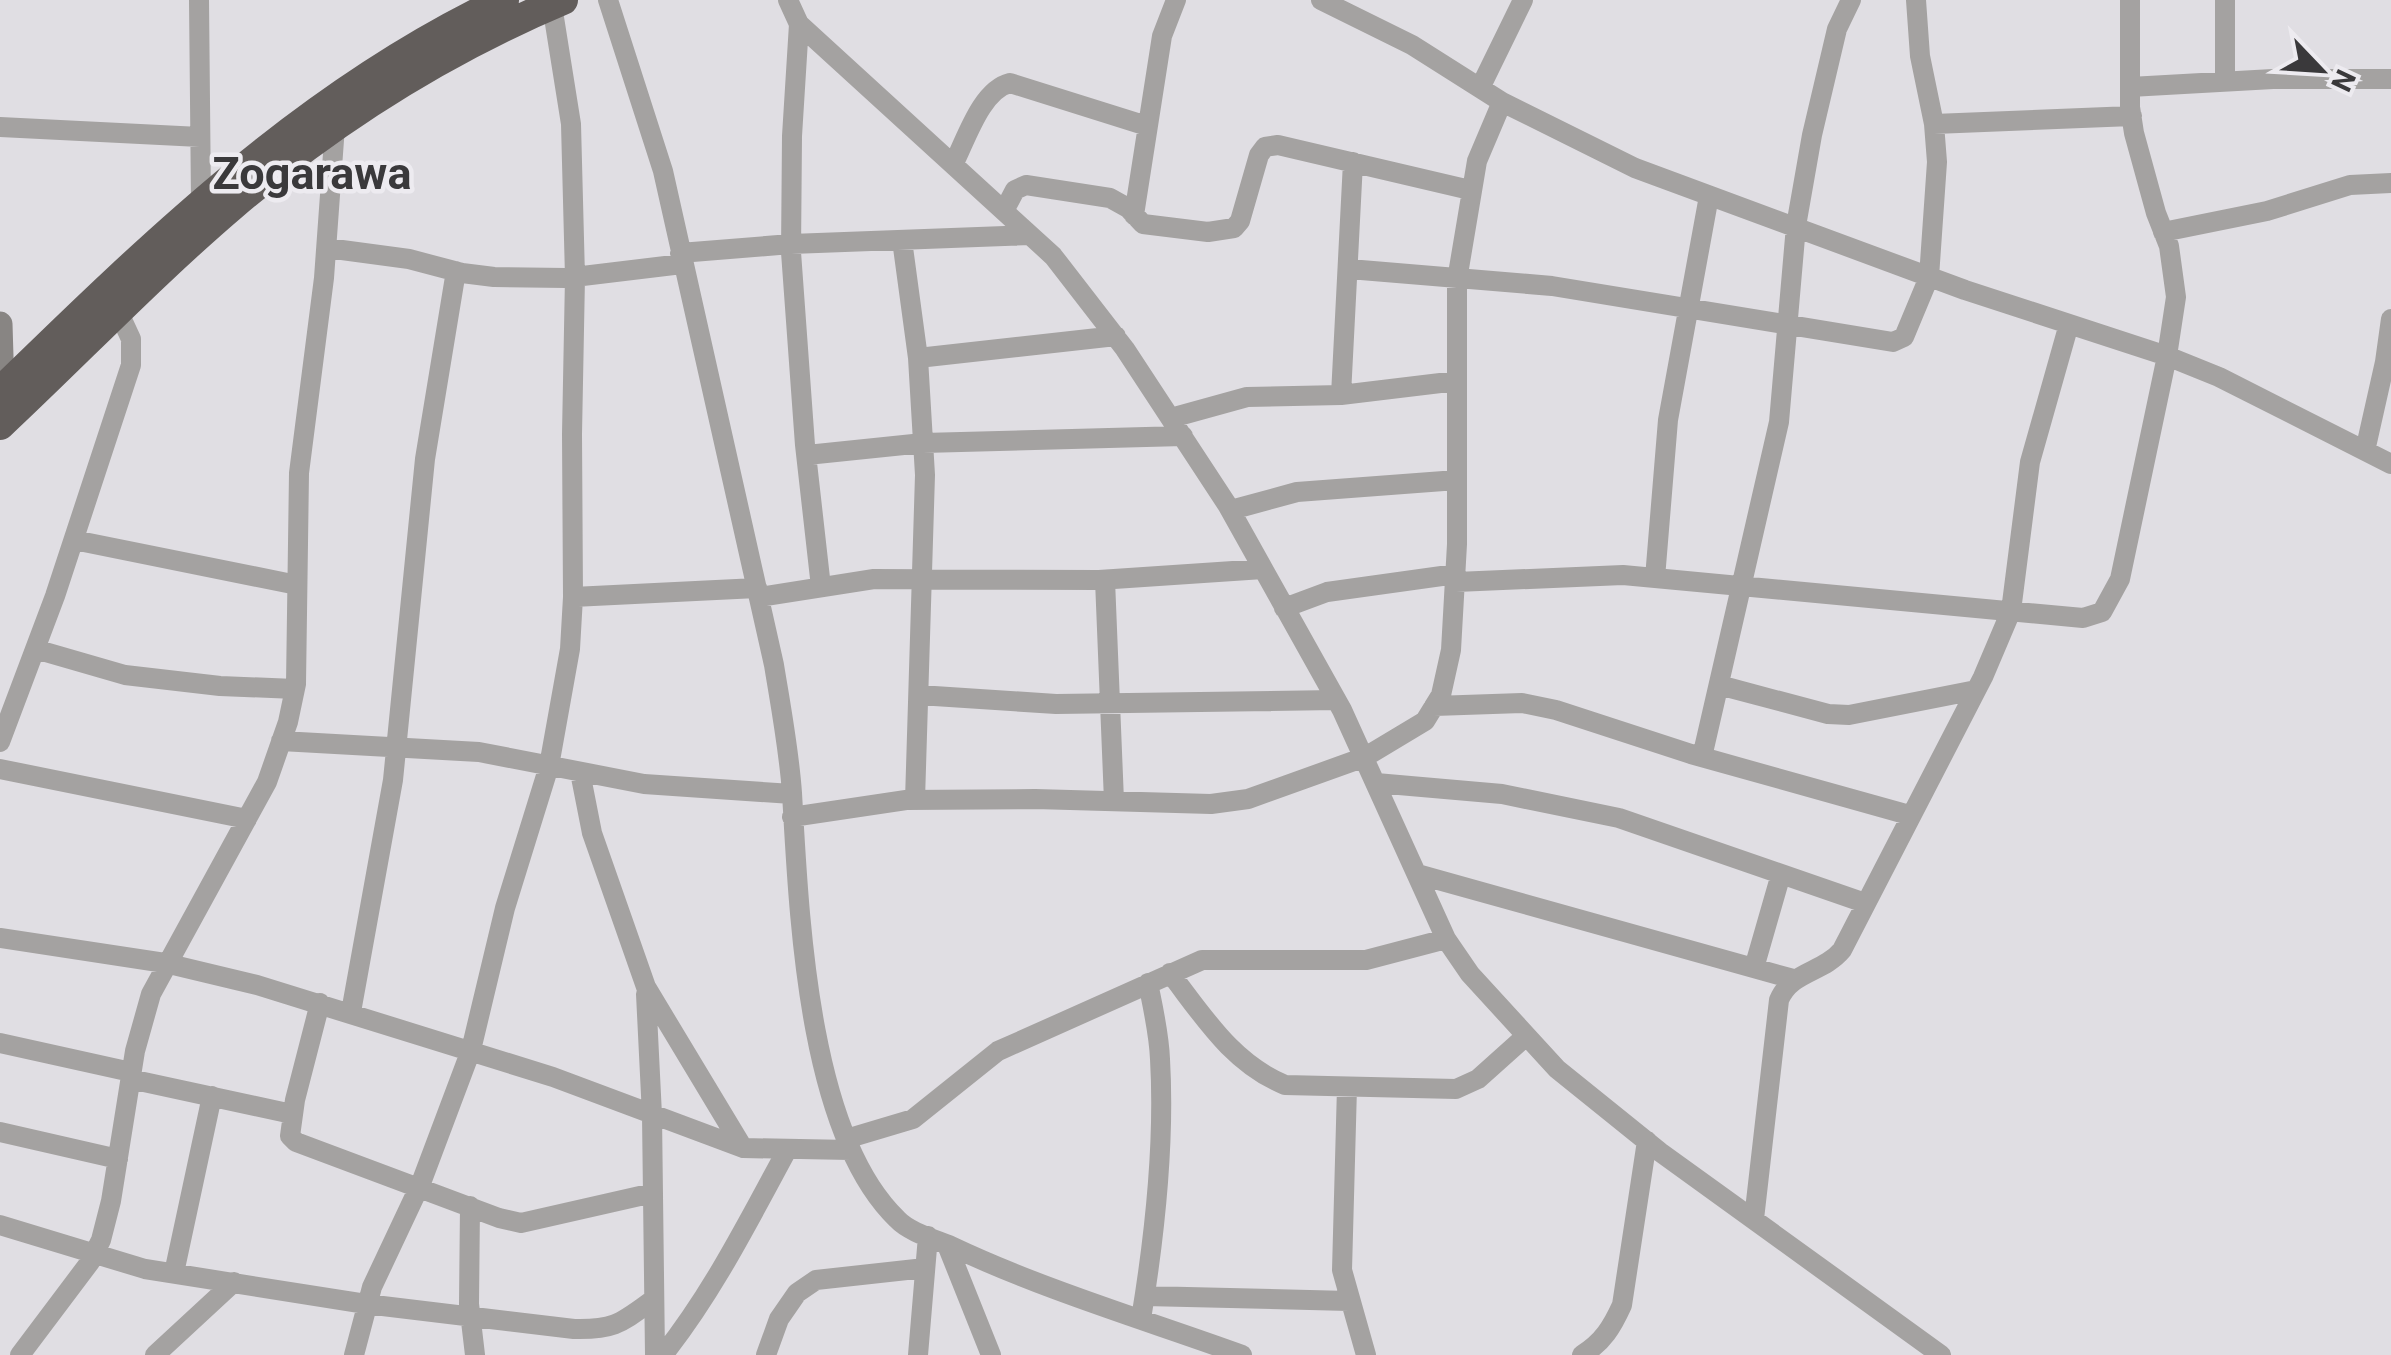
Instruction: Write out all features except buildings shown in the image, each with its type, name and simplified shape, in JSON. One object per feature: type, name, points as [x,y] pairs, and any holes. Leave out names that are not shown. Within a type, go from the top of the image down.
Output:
[{"type":"highway","points":[[1,391],[201,202],[321,107],[442,30],[504,0]]},
{"type":"highway","points":[[0,425],[233,205],[335,126],[452,50],[557,2]]},
{"type":"street","points":[[199,0],[201,202]]},
{"type":"street","points":[[608,0],[662,171],[758,592],[786,736],[793,850],[820,1063],[848,1144],[868,1182],[898,1222],[1048,1286],[1242,1355]]},
{"type":"street","points":[[788,0],[798,24],[791,244],[806,454],[821,587]]},
{"type":"street","points":[[1134,215],[1162,36],[1176,0]]},
{"type":"street","points":[[1480,88],[1523,0]]},
{"type":"street","points":[[1702,757],[1779,422],[1796,226],[1832,52],[1851,0]]},
{"type":"street","points":[[1348,269],[1552,286],[1893,342],[1904,336],[1929,277],[1937,162],[1934,124],[1920,56],[1916,0]]},
{"type":"street","points":[[1284,608],[1327,592],[1456,578],[1623,576],[2083,618],[2102,612],[2120,579],[2176,297],[2172,262],[2132,116],[2130,0]]},
{"type":"street","points":[[2225,0],[2225,82]]},
{"type":"street","points":[[354,1355],[366,1304],[419,1186],[471,1050],[500,926],[549,766],[570,649],[575,277],[571,124],[557,2]]},
{"type":"street","points":[[1332,2],[1502,102],[1634,168],[1929,277],[2167,356],[2219,377],[2391,464]]},
{"type":"street","points":[[798,24],[1053,256],[1116,336],[1231,510],[1336,700],[1446,939],[1470,974],[1557,1069],[1647,1141],[1940,1355]]},
{"type":"street","points":[[2130,87],[2391,79]]},
{"type":"street","points":[[953,165],[990,95],[1002,84],[1010,83],[1147,126]]},
{"type":"street","points":[[792,817],[916,800],[1211,804],[1248,799],[1364,757],[1425,721],[1441,695],[1452,650],[1456,578],[1457,280],[1477,161],[1502,102]]},
{"type":"street","points":[[1934,124],[2132,116]]},
{"type":"street","points":[[20,1355],[102,1240],[131,1075],[151,994],[267,782],[295,689],[299,474],[326,248],[335,126]]},
{"type":"street","points":[[0,127],[200,137]]},
{"type":"street","points":[[1004,210],[1015,190],[1026,185],[1110,198],[1143,224],[1208,232],[1234,228],[1240,220],[1259,156],[1265,147],[1278,145],[1470,190]]},
{"type":"street","points":[[1341,394],[1353,162]]},
{"type":"street","points":[[2163,232],[2267,212],[2350,185],[2391,182]]},
{"type":"street","points":[[1655,578],[1668,420],[1708,196]]},
{"type":"street","points":[[326,248],[409,259],[494,277],[575,277],[791,244],[1030,236]]},
{"type":"street","points":[[902,240],[918,358],[925,475],[916,800]]},
{"type":"street","points":[[351,1012],[396,746],[426,459],[456,271]]},
{"type":"street","points":[[2,732],[74,540],[133,356],[131,339],[118,311]]},
{"type":"street","points":[[2365,451],[2391,319]]},
{"type":"street","points":[[0,324],[1,391]]},
{"type":"street","points":[[1754,1219],[1778,1000],[1793,979],[1832,962],[1842,950],[1976,690],[2011,611],[2030,462],[2069,324]]},
{"type":"street","points":[[918,358],[1116,336]]},
{"type":"street","points":[[1171,418],[1247,397],[1341,394],[1457,381]]},
{"type":"street","points":[[806,454],[923,443],[1183,436]]},
{"type":"street","points":[[1231,510],[1297,492],[1457,480]]},
{"type":"street","points":[[74,540],[297,585]]},
{"type":"street","points":[[573,597],[758,592],[874,580],[1105,580],[1262,569]]},
{"type":"street","points":[[1105,580],[1114,802]]},
{"type":"street","points":[[35,649],[125,675],[220,686],[295,689]]},
{"type":"street","points":[[1719,685],[1828,714],[1849,715],[1976,690]]},
{"type":"street","points":[[918,695],[1056,704],[1336,700]]},
{"type":"street","points":[[1434,706],[1539,706],[1909,815]]},
{"type":"street","points":[[281,741],[479,752],[644,784],[792,794]]},
{"type":"street","points":[[0,770],[247,820]]},
{"type":"street","points":[[580,772],[597,850],[646,987],[744,1148]]},
{"type":"street","points":[[1376,784],[1502,794],[1619,818],[1865,903]]},
{"type":"street","points":[[1416,874],[1793,979]]},
{"type":"street","points":[[1754,968],[1781,874]]},
{"type":"street","points":[[0,938],[165,964],[320,1003],[471,1050],[744,1148],[786,1150],[848,1144],[912,1118],[998,1051],[1202,960],[1366,960],[1446,939]]},
{"type":"street","points":[[1170,973],[1226,1046],[1259,1074],[1285,1085],[1456,1089],[1478,1080],[1526,1036]]},
{"type":"street","points":[[1141,1319],[1152,1253],[1162,1116],[1160,1054],[1148,983]]},
{"type":"street","points":[[646,987],[655,1355]]},
{"type":"street","points":[[320,1003],[292,1114],[290,1136],[296,1142],[521,1222],[653,1193]]},
{"type":"street","points":[[0,1042],[292,1114]]},
{"type":"street","points":[[1347,1087],[1342,1270],[1366,1355]]},
{"type":"street","points":[[174,1273],[212,1096]]},
{"type":"street","points":[[0,1132],[118,1159]]},
{"type":"street","points":[[1582,1355],[1598,1345],[1622,1305],[1647,1141]]},
{"type":"street","points":[[663,1355],[734,1250],[786,1150]]},
{"type":"street","points":[[470,1206],[470,1317],[475,1355]]},
{"type":"street","points":[[2,1229],[145,1269],[470,1317],[598,1330],[618,1325],[654,1299]]},
{"type":"street","points":[[918,1355],[925,1268],[938,1240]]},
{"type":"street","points":[[938,1240],[992,1355]]},
{"type":"street","points":[[766,1355],[779,1319],[798,1293],[816,1280],[925,1268]]},
{"type":"street","points":[[156,1355],[234,1282]]},
{"type":"street","points":[[1144,1296],[1349,1301]]},
{"type":"district","name":"Zogarawa","points":[[312,173]]}]
